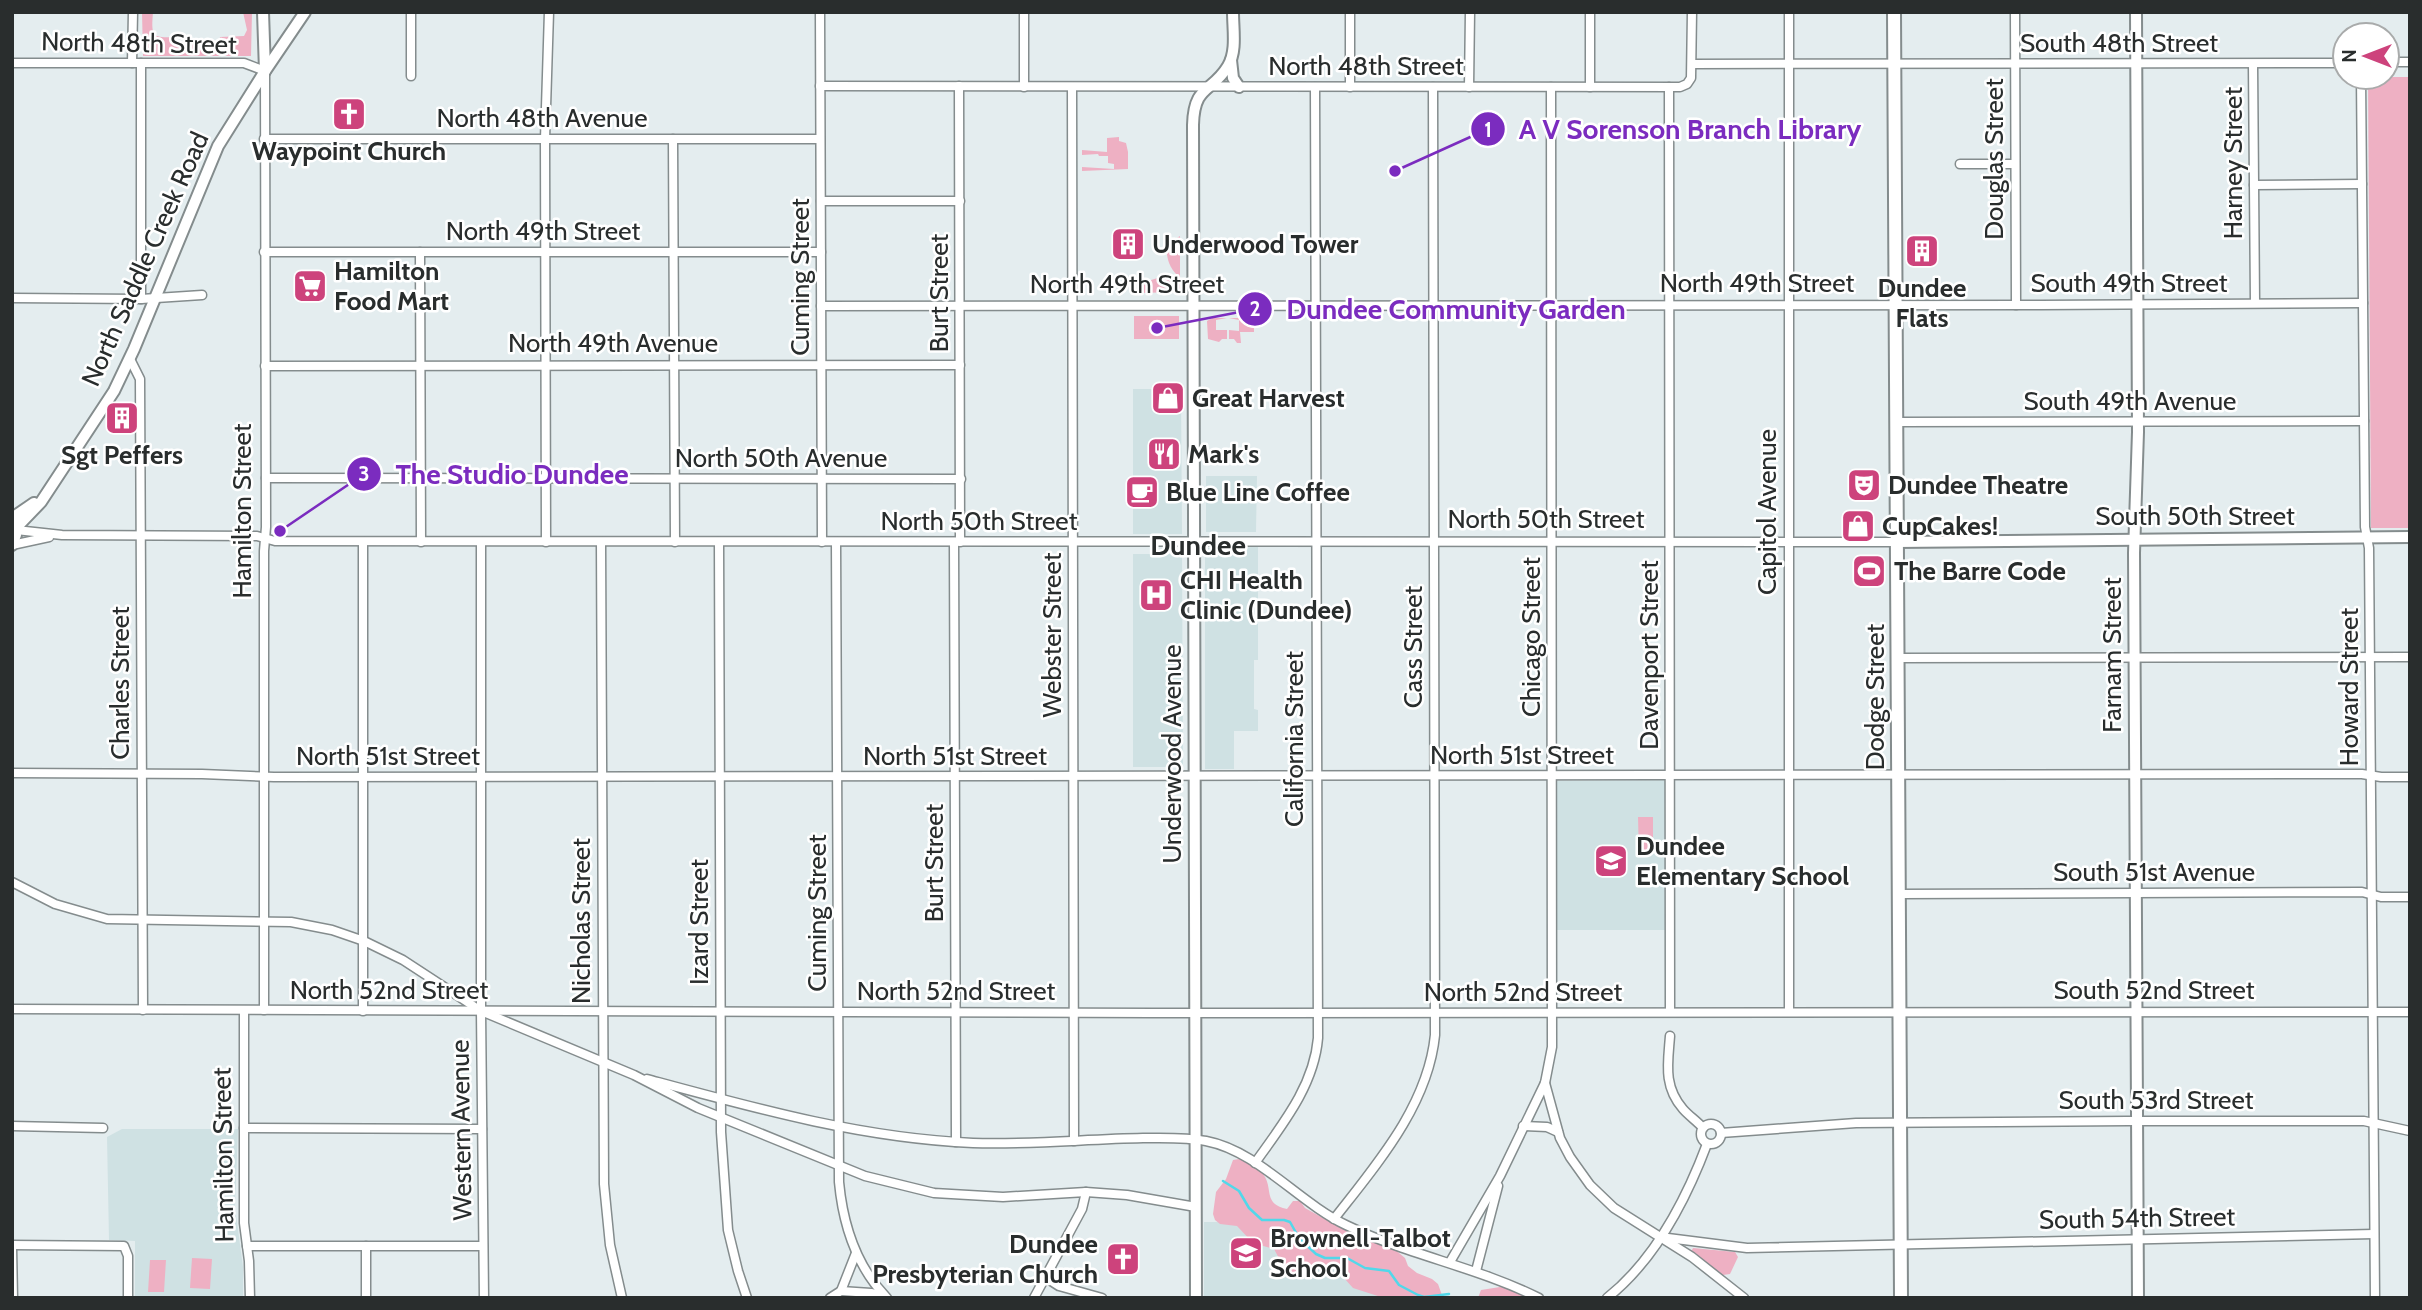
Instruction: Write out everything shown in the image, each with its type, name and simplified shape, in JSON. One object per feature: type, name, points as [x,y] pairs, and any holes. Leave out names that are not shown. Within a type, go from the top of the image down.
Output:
[{"type":"highway","name":"Dodge Street","points":[[1894,12],[1901,1298]]},
{"type":"main road","name":"Hamilton Street","points":[[263,12],[265,71]]},
{"type":"main road","name":"North Saddle Creek Road","points":[[14,524],[49,489],[114,391],[130,359],[211,162],[265,71],[305,12]]},
{"type":"main road","points":[[1233,12],[1231,59],[1233,78],[1239,87]]},
{"type":"main road","name":"Farnam Street","points":[[2136,12],[2138,421],[2134,657],[2138,1298]]},
{"type":"main road","points":[[1207,87],[1225,71],[1231,59]]},
{"type":"main road","name":"Underwood Avenue","points":[[1196,1298],[1193,116],[1197,100],[1207,87]]},
{"type":"main road","points":[[12,545],[14,524]]},
{"type":"main road","name":"South 50th Street","points":[[1896,542],[2410,537]]},
{"type":"street","points":[[132,12],[137,63],[141,299]]},
{"type":"street","points":[[411,12],[411,76]]},
{"type":"street","points":[[547,542],[545,139],[549,12]]},
{"type":"street","name":"Cuming Street","points":[[820,12],[822,542]]},
{"type":"street","points":[[1024,12],[1024,87]]},
{"type":"street","points":[[1350,12],[1350,87]]},
{"type":"street","points":[[1469,87],[1470,12]]},
{"type":"street","points":[[1590,12],[1590,87]]},
{"type":"street","points":[[1669,87],[1682,86],[1689,83],[1691,78],[1692,12]]},
{"type":"street","name":"Capitol Avenue","points":[[1789,12],[1790,1012]]},
{"type":"street","name":"Douglas Street","points":[[2015,12],[2016,305]]},
{"type":"street","name":"North 48th Street","points":[[12,63],[244,63],[265,71]]},
{"type":"street","name":"South 48th Street","points":[[1894,64],[2331,63]]},
{"type":"street","points":[[1692,64],[1894,64]]},
{"type":"street","name":"Harney Street","points":[[2253,64],[2255,303]]},
{"type":"street","name":"Hamilton Street","points":[[264,1010],[265,71]]},
{"type":"street","name":"North 48th Street","points":[[820,86],[1669,87]]},
{"type":"street","name":"Burt Street","points":[[956,1142],[955,777],[957,542],[961,479],[959,86]]},
{"type":"street","name":"Webster Street","points":[[1072,86],[1074,1141]]},
{"type":"street","name":"California Street","points":[[1255,1163],[1290,1114],[1308,1078],[1317,1047],[1315,87]]},
{"type":"street","name":"Cass Street","points":[[1334,1219],[1379,1158],[1422,1089],[1434,1052],[1433,87]]},
{"type":"street","name":"Chicago Street","points":[[1450,1262],[1500,1176],[1545,1083],[1552,1047],[1551,87]]},
{"type":"street","name":"Davenport Street","points":[[1669,87],[1670,1012]]},
{"type":"street","name":"Howard Street","points":[[2361,91],[2365,527],[2369,548],[2375,1298]]},
{"type":"street","name":"North 48th Avenue","points":[[264,139],[820,139]]},
{"type":"street","points":[[673,139],[675,542]]},
{"type":"street","points":[[1960,164],[2015,164]]},
{"type":"street","points":[[2254,185],[2362,184]]},
{"type":"street","points":[[821,201],[960,201]]},
{"type":"street","name":"North 49th Street","points":[[264,252],[821,251]]},
{"type":"street","points":[[420,252],[421,542]]},
{"type":"street","points":[[12,298],[141,299],[202,295]]},
{"type":"street","name":"South 49th Street","points":[[1895,304],[2363,303]]},
{"type":"street","name":"North 49th Street","points":[[821,306],[1895,304]]},
{"type":"street","name":"Charles Street","points":[[130,359],[140,379],[143,1010]]},
{"type":"street","name":"North 49th Avenue","points":[[265,366],[960,365]]},
{"type":"street","name":"South 49th Avenue","points":[[1896,422],[2364,421]]},
{"type":"street","name":"North 50th Avenue","points":[[266,478],[961,479]]},
{"type":"street","name":"North 50th Street","points":[[14,524],[62,535]]},
{"type":"street","name":"North 50th Street","points":[[12,545],[62,535],[257,536],[275,541],[363,542],[1896,542]]},
{"type":"street","points":[[363,542],[363,1011]]},
{"type":"street","name":"Western Avenue","points":[[481,542],[484,1298]]},
{"type":"street","name":"Nicholas Street","points":[[601,542],[602,1012],[606,1216],[614,1269],[622,1298]]},
{"type":"street","name":"Izard Street","points":[[719,542],[720,1116],[728,1230],[747,1298]]},
{"type":"street","name":"Cuming Street","points":[[836,542],[838,1166],[842,1207],[856,1253],[869,1278],[886,1297]]},
{"type":"street","points":[[1897,658],[2410,657]]},
{"type":"street","name":"North 51st Street","points":[[12,773],[480,778],[2135,775],[2410,777]]},
{"type":"street","points":[[12,882],[36,896],[74,911],[107,919],[265,921],[317,926],[364,941],[412,965],[481,1011],[634,1075],[838,1127],[956,1142],[1125,1138],[1196,1139],[1221,1145],[1255,1163],[1296,1195],[1334,1219],[1374,1237],[1476,1271],[1539,1298]]},
{"type":"street","name":"South 51st Avenue","points":[[1899,894],[2362,892],[2381,897],[2410,897]]},
{"type":"street","name":"North 52nd Street","points":[[12,1009],[956,1013],[1899,1012]]},
{"type":"street","name":"Hamilton Street","points":[[244,1011],[244,1223],[250,1298]]},
{"type":"street","name":"South 52nd Street","points":[[1899,1012],[2410,1012]]},
{"type":"street","points":[[1670,1035],[1667,1069],[1670,1087],[1683,1109],[1703,1128]]},
{"type":"street","points":[[634,1075],[678,1099],[838,1166],[865,1176],[934,1193],[1003,1197],[1086,1192],[1127,1195],[1196,1206]]},
{"type":"street","points":[[1545,1083],[1558,1132],[1579,1172],[1601,1197],[1624,1215],[1692,1257],[1744,1298]]},
{"type":"street","name":"South 53rd Street","points":[[1721,1133],[1856,1123],[2137,1121],[2374,1123],[2410,1131]]},
{"type":"street","points":[[1703,1128],[1713,1124],[1721,1133],[1717,1142],[1707,1144]]},
{"type":"street","points":[[12,1126],[103,1128]]},
{"type":"street","points":[[1523,1126],[1547,1127],[1558,1132]]},
{"type":"street","points":[[244,1128],[482,1129]]},
{"type":"street","points":[[1703,1128],[1701,1136],[1707,1144]]},
{"type":"street","points":[[1608,1298],[1631,1276],[1660,1237],[1690,1186],[1707,1144]]},
{"type":"street","name":"Chicago Street","points":[[1476,1271],[1500,1176]]},
{"type":"street","points":[[1034,1298],[1082,1209],[1086,1192]]},
{"type":"street","name":"South 54th Street","points":[[1660,1237],[1747,1248],[2374,1234]]},
{"type":"street","points":[[13,1298],[12,1247],[120,1245],[126,1248],[128,1298]]},
{"type":"street","points":[[247,1246],[483,1246]]},
{"type":"street","points":[[366,1246],[366,1298]]},
{"type":"street","points":[[830,1298],[841,1291],[856,1253]]},
{"type":"street","points":[[1045,1277],[1059,1286],[1102,1298]]},
{"type":"street","points":[[841,1291],[872,1293],[886,1297]]},
{"type":"shaded area","points":[[142,12],[153,12],[152,27],[158,36],[176,37],[174,42],[219,42],[220,37],[244,36],[247,30],[243,12],[252,12],[251,56],[143,56]]},
{"type":"shaded area","points":[[2401,77],[2410,77],[2410,528],[2371,528],[2368,91],[2401,91]]},
{"type":"shaded area","points":[[1119,137],[1119,141],[1126,143],[1128,169],[1082,171],[1082,167],[1114,169],[1114,164],[1108,163],[1108,156],[1082,155],[1082,150],[1107,152],[1107,138]]},
{"type":"shaded area","points":[[1180,236],[1180,278],[1169,263],[1166,245]]},
{"type":"shaded area","points":[[1139,271],[1145,282],[1170,274],[1180,281],[1180,292],[1139,293]]},
{"type":"shaded area","points":[[1254,315],[1254,332],[1240,332],[1241,343],[1237,343],[1234,339],[1229,339],[1229,330],[1239,331],[1239,320],[1229,318]]},
{"type":"shaded area","points":[[1134,316],[1179,316],[1179,339],[1134,339]]},
{"type":"shaded area","points":[[1212,318],[1227,318],[1216,320],[1216,330],[1227,330],[1227,339],[1219,342],[1208,339],[1207,321]]},
{"type":"shaded area","points":[[1133,389],[1181,389],[1182,534],[1133,534]]},
{"type":"shaded area","points":[[1206,476],[1257,476],[1256,532],[1206,532]]},
{"type":"shaded area","points":[[1258,547],[1258,660],[1254,660],[1254,709],[1258,710],[1258,731],[1234,731],[1234,769],[1205,769],[1205,548]]},
{"type":"shaded area","points":[[1133,554],[1182,554],[1183,767],[1133,767]]},
{"type":"shaded area","points":[[1666,780],[1666,930],[1556,930],[1556,781]]},
{"type":"shaded area","points":[[1638,817],[1653,817],[1651,855],[1639,855]]},
{"type":"shaded area","points":[[122,1129],[238,1129],[235,1207],[243,1267],[243,1298],[135,1298],[135,1241],[109,1240],[107,1137]]},
{"type":"shaded area","points":[[1239,1159],[1261,1171],[1271,1199],[1279,1207],[1287,1209],[1293,1201],[1300,1201],[1305,1208],[1359,1238],[1379,1241],[1393,1248],[1405,1258],[1408,1266],[1438,1284],[1443,1298],[1384,1298],[1353,1288],[1336,1269],[1326,1267],[1293,1274],[1282,1264],[1274,1249],[1253,1243],[1237,1226],[1220,1224],[1215,1220],[1213,1214],[1216,1192],[1226,1179],[1233,1160]]},
{"type":"shaded area","name":"Brownell-Talbot School","points":[[1204,1222],[1241,1222],[1412,1298],[1204,1298]]},
{"type":"shaded area","points":[[1693,1248],[1735,1252],[1738,1257],[1730,1274],[1723,1275],[1691,1252]]},
{"type":"shaded area","points":[[192,1258],[212,1259],[210,1289],[190,1288]]},
{"type":"shaded area","points":[[150,1260],[166,1260],[164,1292],[148,1292]]},
{"type":"shaded area","points":[[1500,1287],[1531,1298],[1478,1298],[1481,1290]]},
{"type":"waterway","points":[[1223,1181],[1239,1191],[1249,1208],[1262,1220],[1290,1222],[1299,1238],[1316,1254],[1325,1258],[1347,1258],[1365,1268],[1389,1271],[1399,1285],[1424,1297],[1449,1294]]},
{"type":"place","name":"Waypoint Church","points":[[349,114]]},
{"type":"place","name":"A V Sorenson Branch Library","points":[[1395,171]]},
{"type":"place","name":"Underwood Tower","points":[[1128,244]]},
{"type":"place","name":"Dundee Flats","points":[[1922,251]]},
{"type":"place","name":"Hamilton Food Mart","points":[[310,286]]},
{"type":"place","name":"Dundee Community Garden","points":[[1157,328]]},
{"type":"place","name":"Great Harvest","points":[[1168,398]]},
{"type":"place","name":"Sgt Peffers","points":[[122,418]]},
{"type":"place","name":"Mark's","points":[[1164,454]]},
{"type":"place","name":"Dundee Theatre","points":[[1864,485]]},
{"type":"place","name":"Blue Line Coffee","points":[[1142,492]]},
{"type":"place","name":"CupCakes!","points":[[1858,526]]},
{"type":"place","name":"The Studio Dundee","points":[[280,531]]},
{"type":"place","name":"The Barre Code","points":[[1869,571]]},
{"type":"place","name":"CHI Health Clinic (Dundee)","points":[[1156,595]]},
{"type":"place","name":"Dundee Elementary School","points":[[1611,861]]},
{"type":"place","name":"Brownell-Talbot School","points":[[1246,1253]]},
{"type":"place","name":"Dundee Presbyterian Church","points":[[1123,1259]]},
{"type":"district","name":"Dundee","points":[[1198,545]]}]
